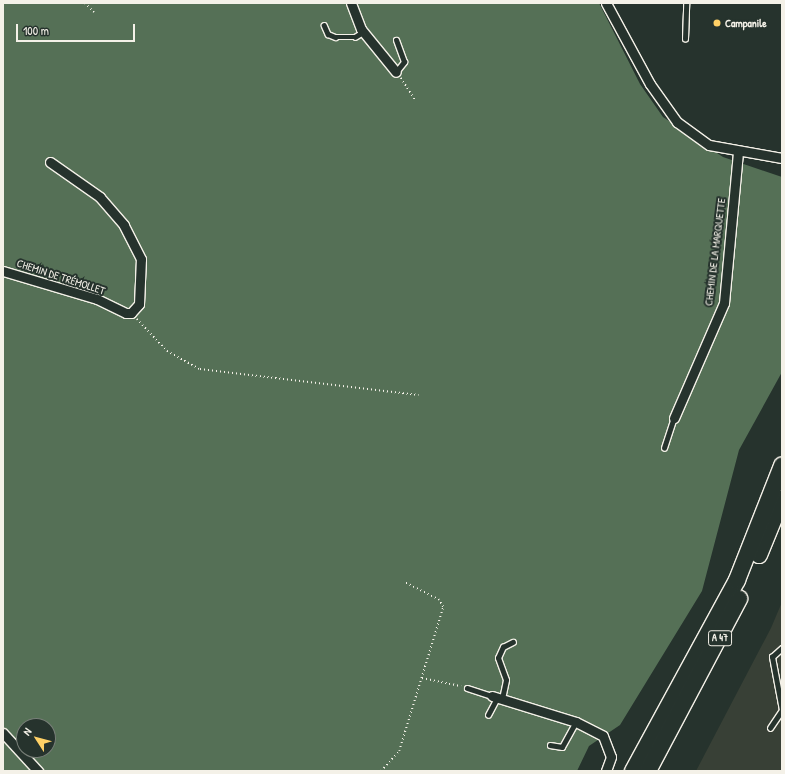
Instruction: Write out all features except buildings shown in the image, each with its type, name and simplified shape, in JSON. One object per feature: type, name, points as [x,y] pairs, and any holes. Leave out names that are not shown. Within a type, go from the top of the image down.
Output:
[{"type":"highway","name":"A 47","points":[[632,771],[737,580],[782,466]]},
{"type":"highway","name":"A 47","points":[[648,771],[727,624],[782,499]]},
{"type":"street","points":[[351,3],[363,32],[396,72]]},
{"type":"street","points":[[606,3],[650,84],[677,122],[709,145],[738,152],[782,158]]},
{"type":"street","name":"CHEMIN DE LA MARQUETTE","points":[[674,418],[724,303],[738,152]]},
{"type":"street","points":[[50,162],[103,200],[133,239],[141,259],[142,276],[139,304],[131,313]]},
{"type":"street","name":"CHEMIN DE TRÉMOLLET","points":[[3,271],[131,313]]},
{"type":"street","points":[[497,698],[576,722],[603,736],[609,746],[611,757],[606,771]]},
{"type":"street","points":[[3,733],[38,771]]},
{"type":"lane","points":[[685,39],[686,3]]},
{"type":"lane","points":[[324,25],[328,34],[335,36],[355,37],[363,32]]},
{"type":"lane","points":[[396,40],[404,62],[396,72]]},
{"type":"lane","points":[[664,448],[674,418]]},
{"type":"lane","points":[[488,714],[506,680],[498,658],[504,647],[513,642]]},
{"type":"lane","points":[[770,728],[782,710],[772,657],[782,648]]},
{"type":"lane","points":[[467,688],[497,698]]},
{"type":"lane","points":[[550,745],[562,747],[576,722]]},
{"type":"path","points":[[85,3],[94,12]]},
{"type":"path","points":[[396,72],[416,101]]},
{"type":"path","points":[[131,313],[167,351],[200,369],[418,395]]},
{"type":"path","points":[[381,771],[399,751],[443,607],[439,600],[405,583]]},
{"type":"path","points":[[422,678],[440,679],[467,688]]},
{"type":"shaded area","points":[[782,602],[782,771],[696,771],[771,628]]},
{"type":"green space","points":[[3,3],[599,3],[640,84],[663,117],[723,157],[782,177],[782,372],[739,450],[702,591],[620,725],[589,746],[577,771],[3,771]]},
{"type":"place","name":"Campanile","points":[[717,23]]}]
